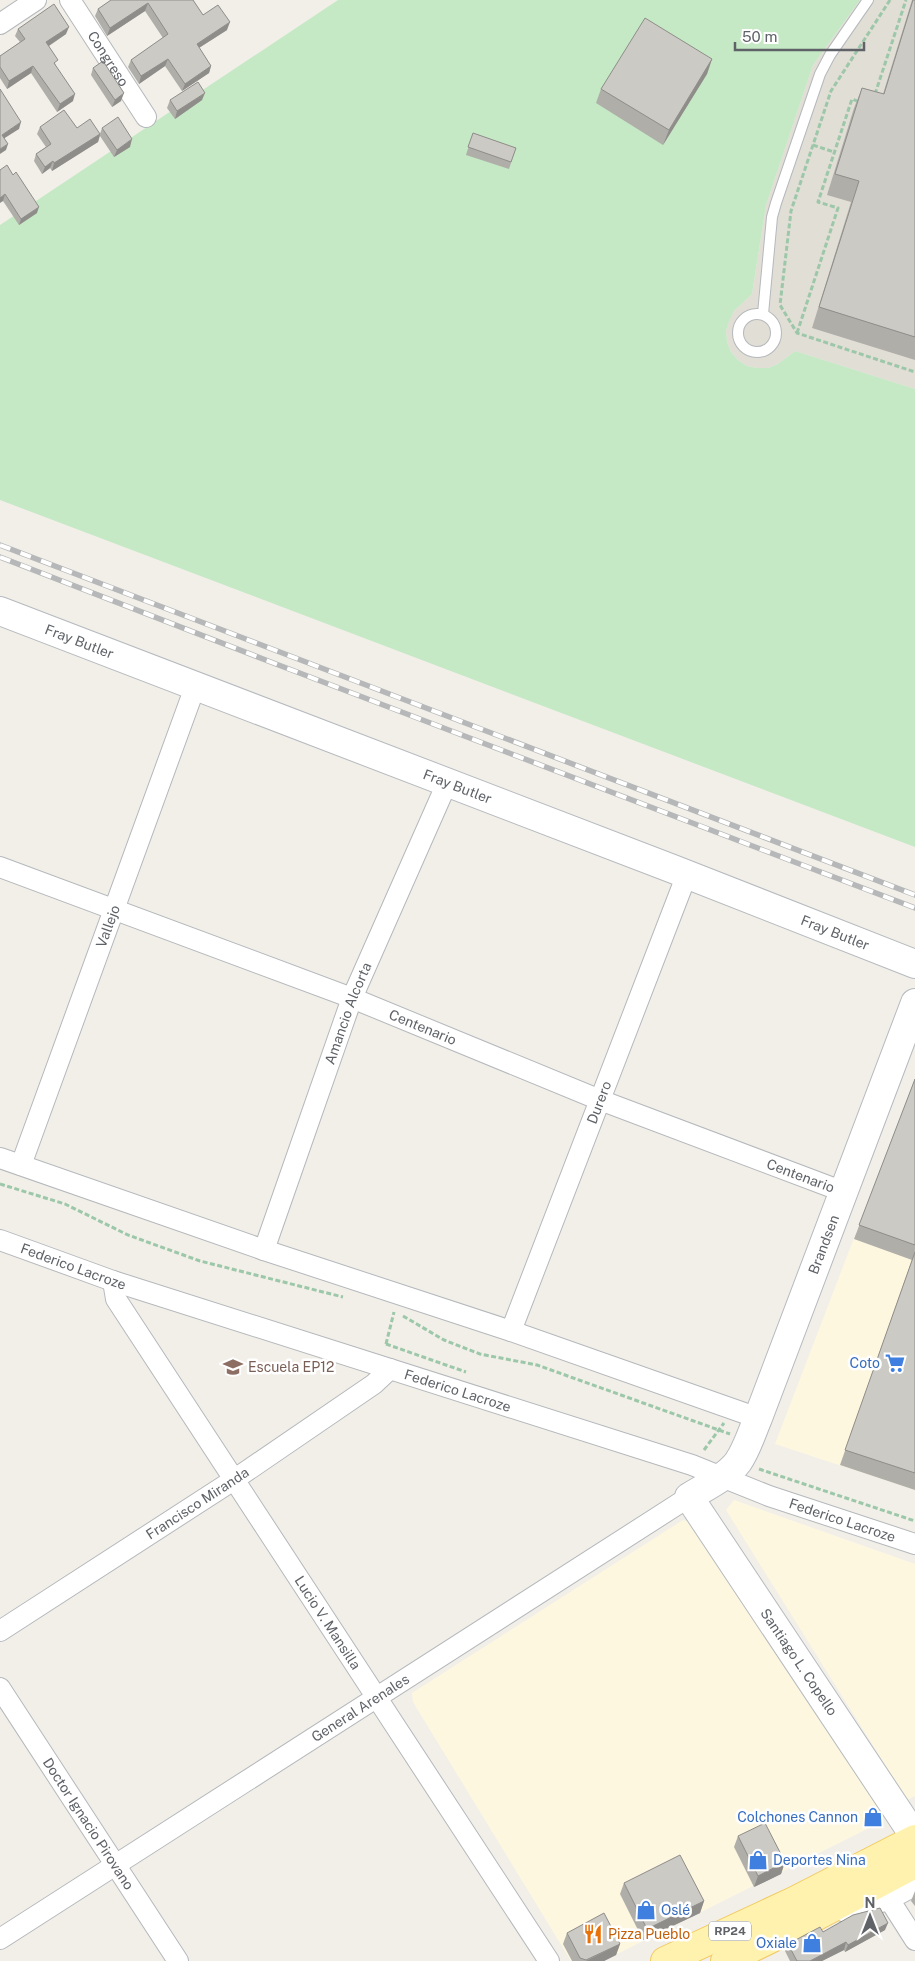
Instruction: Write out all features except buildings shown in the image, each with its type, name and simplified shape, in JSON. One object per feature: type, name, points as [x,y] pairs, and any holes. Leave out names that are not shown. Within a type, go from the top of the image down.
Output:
[{"type":"main road","name":"RP24","points":[[725,1961],[802,1911],[913,1831]]},
{"type":"main road","name":"RP24","points":[[665,1961],[802,1911],[915,1864]]},
{"type":"street","points":[[0,24],[36,0]]},
{"type":"street","name":"Congreso","points":[[70,0],[146,117]]},
{"type":"street","name":"Fray Butler","points":[[0,611],[687,874],[915,964]]},
{"type":"street","name":"Vallejo","points":[[21,1165],[196,687]]},
{"type":"street","name":"Amancio Alcorta","points":[[264,1250],[352,998],[447,783]]},
{"type":"street","name":"Centenario","points":[[0,867],[352,998],[600,1100],[844,1192]]},
{"type":"street","name":"Durero","points":[[511,1331],[687,874]]},
{"type":"street","name":"Brandsen","points":[[720,1478],[737,1462],[747,1423],[844,1192],[915,1003]]},
{"type":"street","points":[[0,1158],[264,1250],[396,1303],[511,1331],[747,1423]]},
{"type":"street","name":"Federico Lacroze","points":[[0,1240],[113,1281],[692,1466],[769,1496],[915,1544]]},
{"type":"street","name":"Lucio V. Mansilla","points":[[113,1281],[116,1299],[549,1961]]},
{"type":"street","name":"Francisco Miranda","points":[[0,1631],[235,1479],[374,1384],[383,1367]]},
{"type":"street","name":"General Arenales","points":[[0,1939],[720,1478]]},
{"type":"street","name":"Santiago L. Copello","points":[[689,1497],[913,1831]]},
{"type":"street","name":"Doctor Ignacio Pirovano","points":[[0,1688],[178,1961]]},
{"type":"street","points":[[802,1911],[887,1896],[915,1881]]},
{"type":"street","points":[[887,1896],[915,1940]]},
{"type":"lane","points":[[762,314],[772,217],[776,203],[820,74],[830,55],[868,0]]},
{"type":"path","points":[[890,0],[831,91],[791,211],[780,304],[797,333],[915,372]]},
{"type":"path","points":[[874,96],[906,0]]},
{"type":"path","points":[[797,333],[838,208],[818,202],[852,99],[865,103]]},
{"type":"path","points":[[813,145],[834,152]]},
{"type":"path","points":[[0,1184],[65,1204],[128,1235],[200,1262],[348,1298]]},
{"type":"path","points":[[396,1303],[444,1340],[480,1354],[537,1366],[718,1431],[747,1423]]},
{"type":"path","points":[[385,1309],[396,1303]]},
{"type":"path","points":[[383,1367],[385,1348],[396,1303]]},
{"type":"path","points":[[692,1466],[718,1431],[747,1423]]},
{"type":"shaded area","points":[[860,0],[915,0],[915,389],[795,351],[778,364],[768,368],[747,366],[731,352],[727,342],[726,331],[729,320],[734,311],[752,294],[766,205],[813,65]]},
{"type":"shaded area","points":[[915,1079],[915,1490],[775,1444]]},
{"type":"shaded area","points":[[734,1500],[915,1564],[915,1796],[907,1800],[726,1510]]},
{"type":"shaded area","points":[[683,1520],[693,1523],[881,1808],[875,1825],[603,1961],[571,1961],[413,1702],[412,1693]]},
{"type":"green space","points":[[338,0],[860,0],[813,65],[766,205],[752,294],[734,311],[726,331],[727,342],[731,352],[747,366],[768,368],[778,364],[795,351],[915,389],[915,847],[0,500],[0,225]]},
{"type":"railway","points":[[0,545],[915,895]]},
{"type":"railway","points":[[0,557],[915,908]]},
{"type":"place","name":"Coto","points":[[895,1363]]},
{"type":"place","name":"Escuela EP12","points":[[233,1367]]},
{"type":"place","name":"Colchones Cannon","points":[[873,1817]]},
{"type":"place","name":"Deportes Nina","points":[[758,1860]]},
{"type":"place","name":"Oslé","points":[[646,1910]]},
{"type":"place","name":"Pizza Pueblo","points":[[593,1934]]},
{"type":"place","name":"Oxiale","points":[[812,1943]]}]
